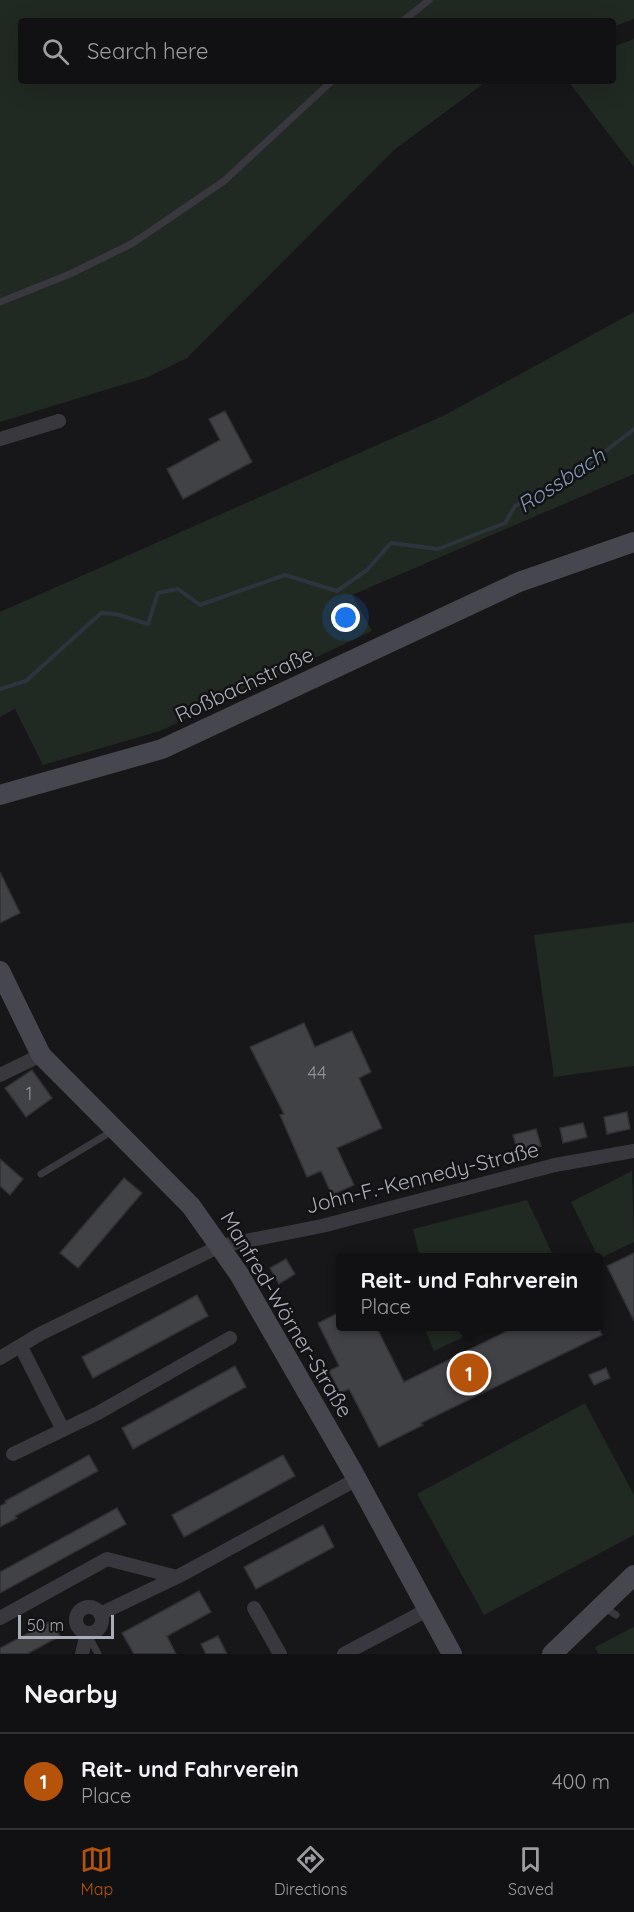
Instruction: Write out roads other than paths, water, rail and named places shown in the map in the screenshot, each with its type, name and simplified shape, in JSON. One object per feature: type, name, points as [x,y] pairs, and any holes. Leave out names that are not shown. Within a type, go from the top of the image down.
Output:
[{"type":"street","points":[[0,439],[59,421]]},
{"type":"street","name":"Roßbachstraße","points":[[0,795],[162,749],[519,582],[634,542]]},
{"type":"street","name":"Manfred-Wörner-Straße","points":[[0,971],[5,991],[41,1055],[191,1206],[239,1274],[357,1479],[452,1654]]},
{"type":"street","points":[[0,1075],[41,1055]]},
{"type":"street","name":"John-F.-Kennedy-Straße","points":[[0,1358],[64,1321],[220,1246],[322,1226],[555,1164],[634,1151]]},
{"type":"street","points":[[13,1454],[63,1430],[230,1338]]},
{"type":"street","points":[[21,1347],[63,1430]]},
{"type":"street","points":[[100,1614],[177,1577],[357,1479]]},
{"type":"street","points":[[0,1618],[107,1559],[177,1577]]},
{"type":"street","points":[[552,1654],[609,1610],[634,1575]]},
{"type":"street","points":[[89,1607],[100,1614],[101,1626],[95,1632],[87,1633],[77,1626],[77,1613],[89,1607]]},
{"type":"street","points":[[254,1608],[280,1654]]},
{"type":"street","points":[[344,1654],[427,1610]]},
{"type":"street","points":[[82,1654],[87,1633]]},
{"type":"lane","points":[[407,18],[429,0]]},
{"type":"lane","points":[[0,302],[70,274],[132,243],[224,181],[329,84]]},
{"type":"lane","points":[[41,1174],[116,1129]]},
{"type":"lane","points":[[87,1633],[98,1654]]},
{"type":"waterway","name":"Rossbach","points":[[0,689],[26,681],[101,613],[116,614],[148,624],[158,593],[178,589],[200,605],[285,575],[337,591],[367,570],[391,543],[438,549],[505,523],[515,506],[589,464],[634,429]]},
{"type":"place","name":"Reit- und Fahrverein","points":[[469,1373]]}]
